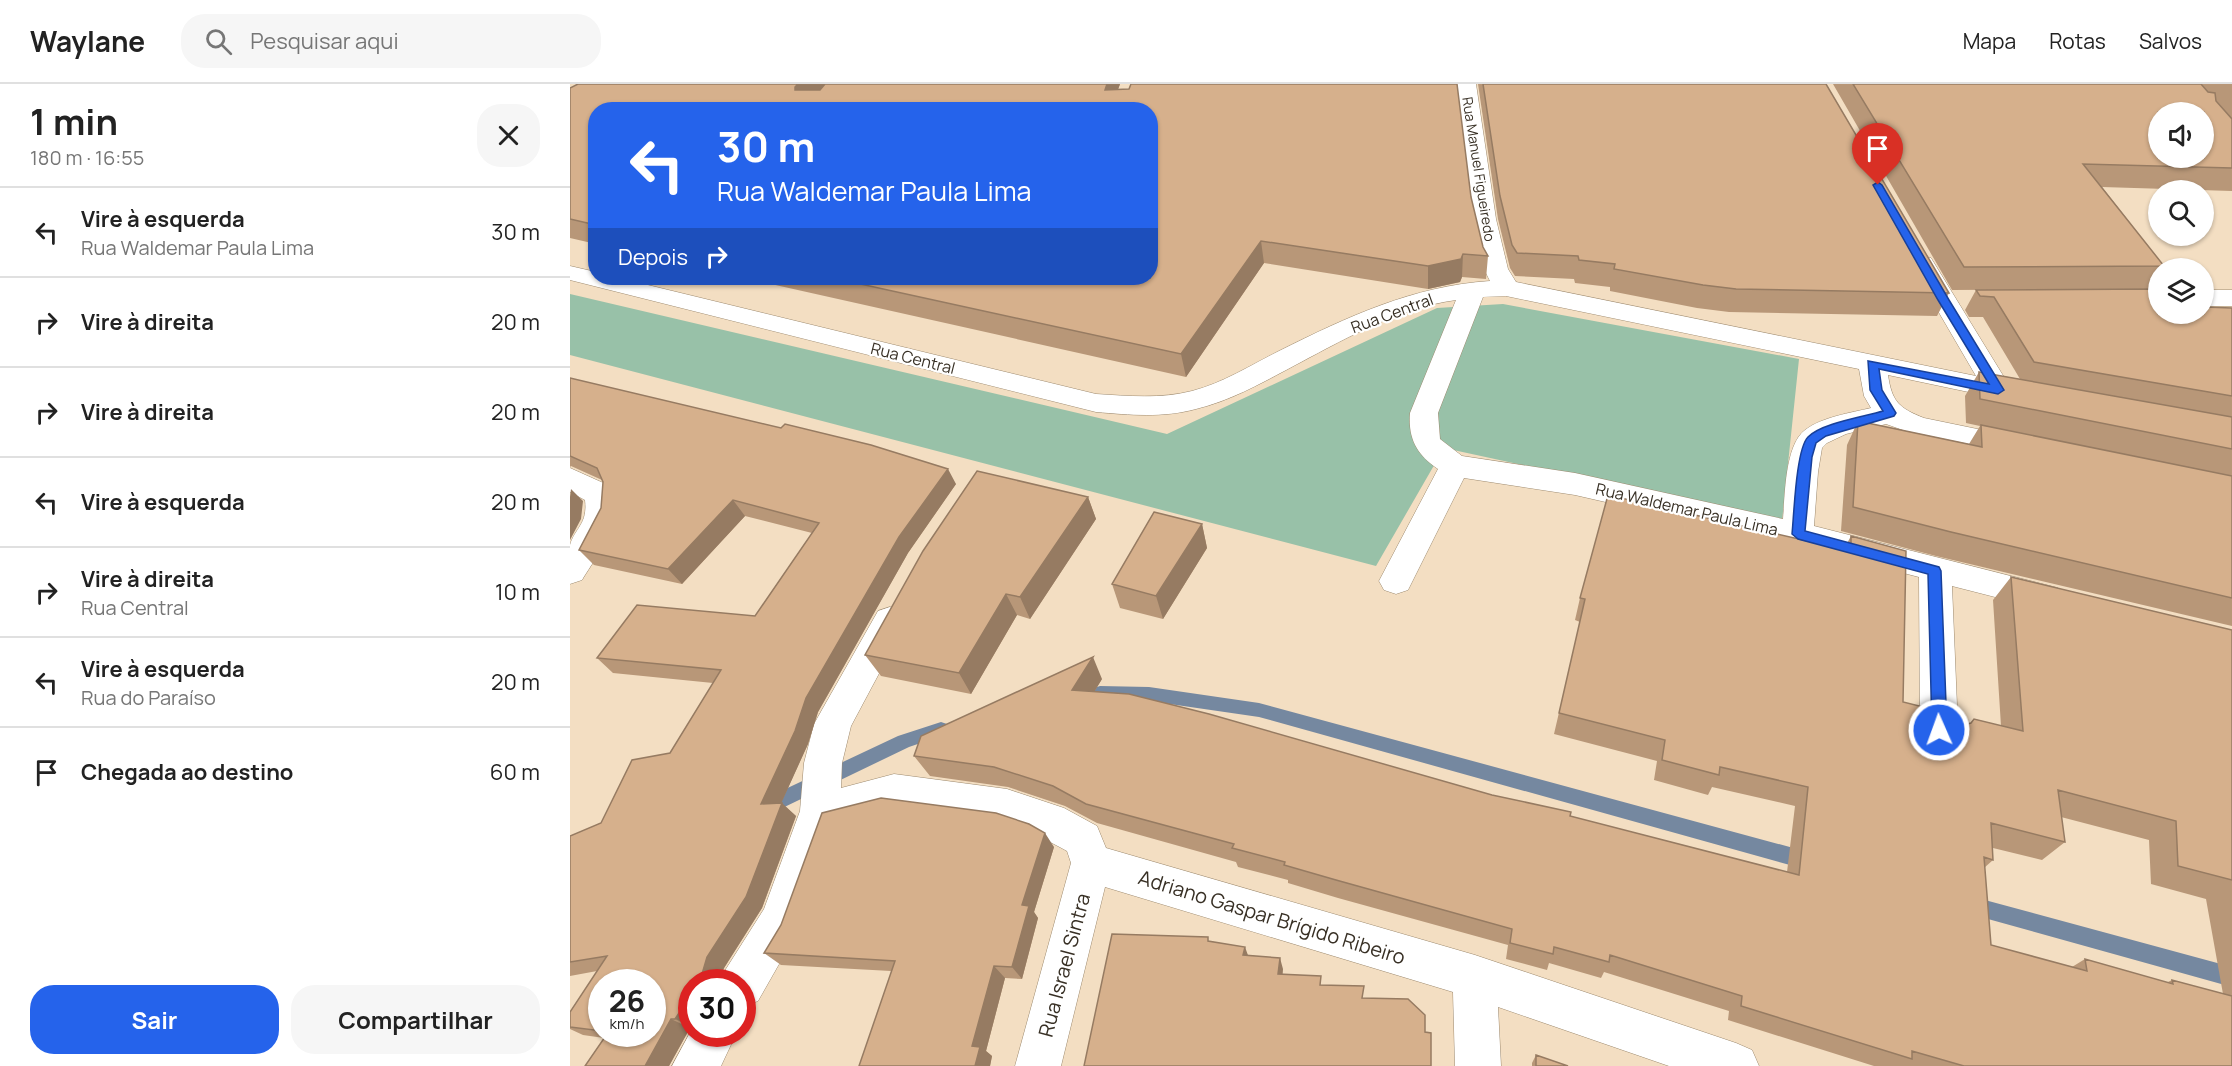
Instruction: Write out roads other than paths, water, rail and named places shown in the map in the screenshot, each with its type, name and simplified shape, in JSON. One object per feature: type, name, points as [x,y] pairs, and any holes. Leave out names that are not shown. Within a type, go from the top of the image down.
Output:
[{"type":"street","name":"Rua Manuel Figueiredo","points":[[1466,84],[1484,219],[1496,269],[1506,288]]},
{"type":"street","points":[[1911,242],[1955,300],[1998,390]]},
{"type":"street","name":"Rua Central","points":[[570,273],[588,277]]},
{"type":"street","name":"Rua Central","points":[[619,285],[1096,403],[1150,406],[1184,403],[1214,393],[1341,331],[1400,307],[1430,297],[1473,290],[1506,288],[2045,398]]},
{"type":"street","points":[[1396,581],[1455,466],[1426,444],[1423,429],[1424,412],[1473,290]]},
{"type":"street","points":[[2214,298],[2232,298]]},
{"type":"street","points":[[1872,364],[1876,390],[1890,413],[1911,423],[2046,453]]},
{"type":"street","points":[[1798,534],[1806,457],[1811,441],[1822,433],[1890,413]]},
{"type":"street","name":"Rua Waldemar Paula Lima","points":[[1455,466],[1575,484],[1798,534],[1935,571],[2072,603]]},
{"type":"street","points":[[570,480],[599,494],[603,504],[597,526],[570,571]]},
{"type":"street","points":[[1935,571],[1939,730]]},
{"type":"street","points":[[752,969],[780,921],[821,791],[833,724],[905,593]]},
{"type":"street","points":[[821,791],[894,792],[1007,807],[1050,821],[1083,839],[1090,863]]},
{"type":"street","name":"Adriano Gaspar Brígido Ribeiro","points":[[1090,863],[1475,977],[1736,1066]]},
{"type":"street","name":"Rua Israel Sintra","points":[[1038,1066],[1090,863]]},
{"type":"street","points":[[1475,977],[1478,1066]]},
{"type":"street","points":[[695,1066],[706,1047]]},
{"type":"waterway","points":[[1100,693],[1149,694],[1259,710],[1808,861]]},
{"type":"waterway","points":[[766,807],[904,741],[941,729]]},
{"type":"waterway","points":[[1970,905],[2232,977]]}]
